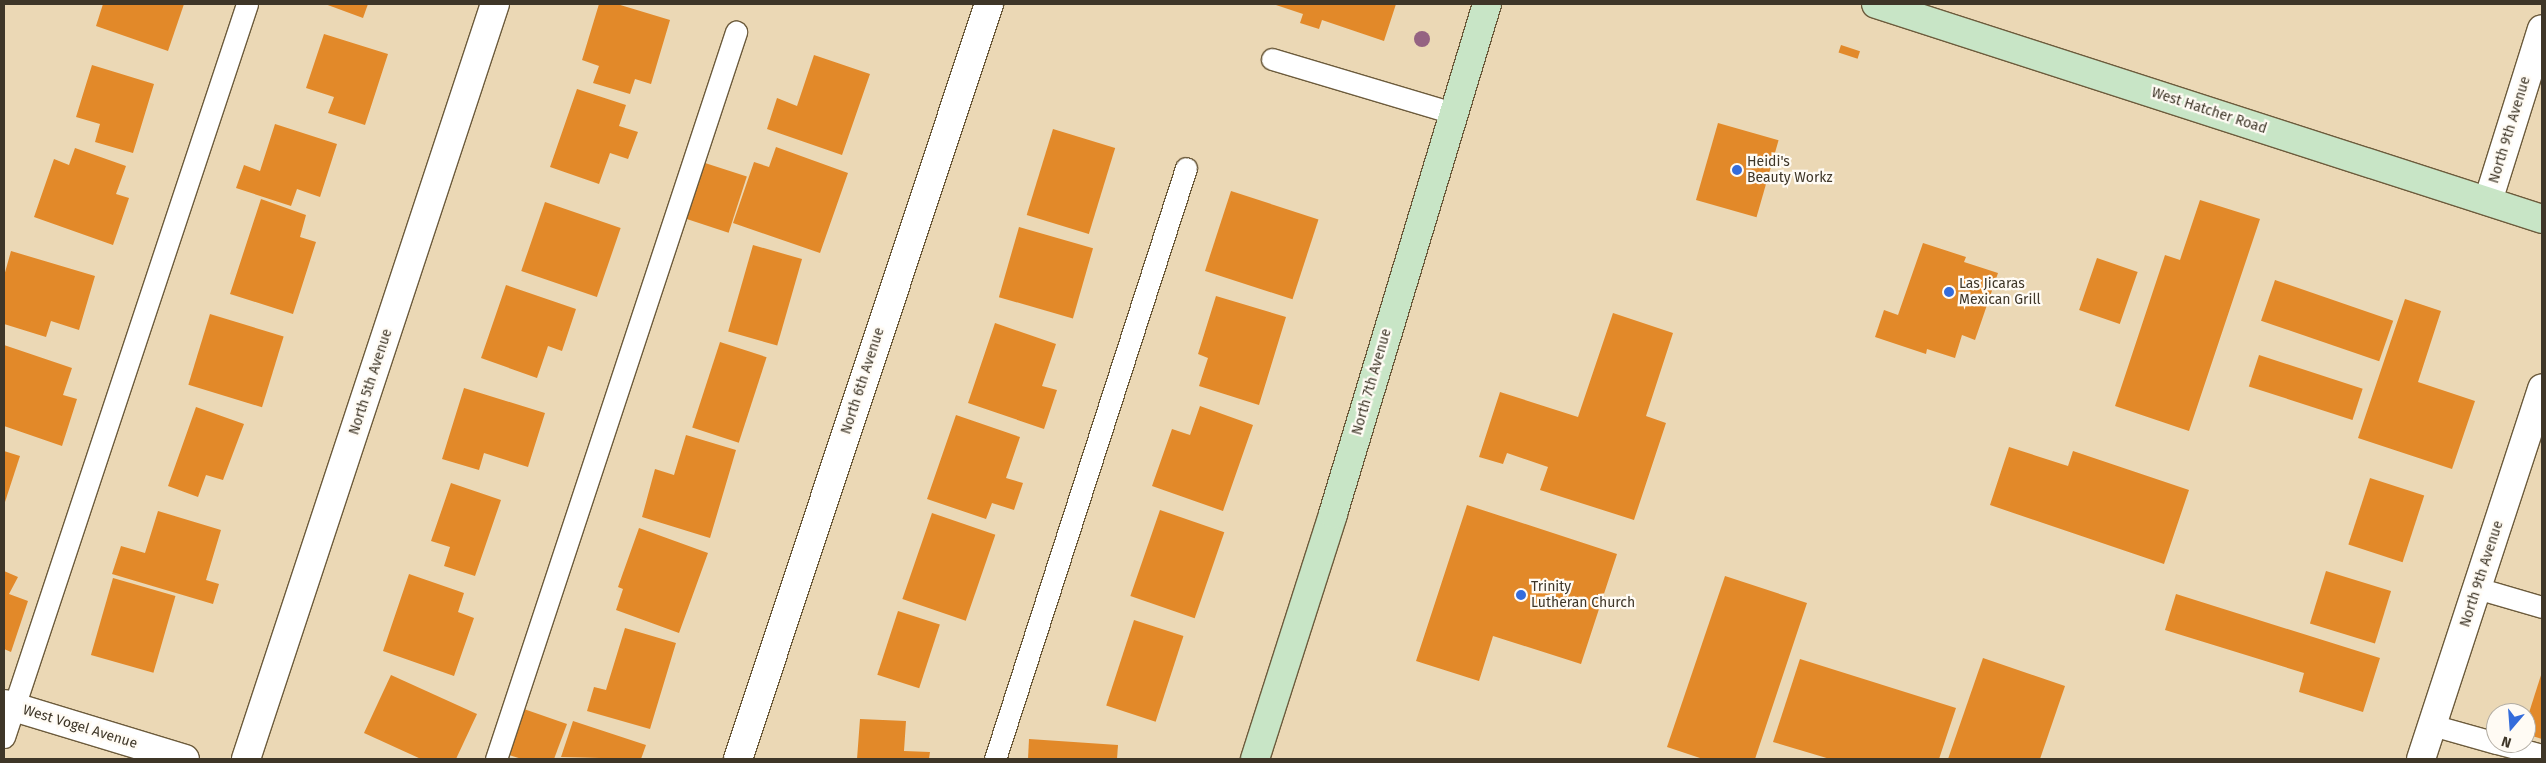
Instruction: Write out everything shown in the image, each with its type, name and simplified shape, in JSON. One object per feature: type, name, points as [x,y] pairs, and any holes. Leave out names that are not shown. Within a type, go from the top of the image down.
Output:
[{"type":"street","name":"North 5th Avenue","points":[[246,759],[495,4]]},
{"type":"street","name":"North 6th Avenue","points":[[738,759],[989,4]]},
{"type":"street","name":"North 7th Avenue","points":[[1255,759],[1333,514],[1487,4]]},
{"type":"street","name":"West Hatcher Road","points":[[1876,4],[2542,219]]},
{"type":"street","name":"North 9th Avenue","points":[[2488,202],[2542,29]]},
{"type":"street","name":"North 9th Avenue","points":[[2421,759],[2542,388]]},
{"type":"street","name":"West Vogel Avenue","points":[[10,705],[185,759]]},
{"type":"lane","points":[[4,737],[10,705],[247,4]]},
{"type":"lane","points":[[496,759],[736,32]]},
{"type":"lane","points":[[1272,59],[1453,113]]},
{"type":"lane","points":[[995,759],[1186,168]]},
{"type":"lane","points":[[2477,588],[2542,607]]},
{"type":"lane","points":[[2432,725],[2486,740]]},
{"type":"building","points":[[103,4],[184,4],[168,51],[96,26]]},
{"type":"building","points":[[325,4],[368,4],[363,18]]},
{"type":"building","points":[[599,4],[617,4],[670,20],[651,84],[635,79],[630,94],[593,83],[599,66],[582,60]]},
{"type":"building","points":[[1273,4],[1396,4],[1384,41],[1322,20],[1319,29],[1300,23],[1303,14]]},
{"type":"building","points":[[324,34],[388,54],[365,125],[328,113],[334,97],[306,88]]},
{"type":"building","points":[[1841,45],[1860,51],[1858,59],[1839,53]]},
{"type":"building","points":[[814,55],[870,74],[842,155],[767,129],[777,98],[797,106]]},
{"type":"building","points":[[92,65],[154,84],[133,153],[95,142],[100,124],[76,117]]},
{"type":"building","points":[[577,89],[626,105],[619,126],[638,132],[628,159],[610,153],[599,184],[550,167]]},
{"type":"building","name":"Heidi's Beauty Workz","points":[[1718,123],[1779,140],[1757,217],[1696,200]]},
{"type":"building","points":[[275,124],[337,144],[320,197],[297,189],[291,206],[236,188],[244,165],[260,171]]},
{"type":"building","points":[[1053,129],[1115,148],[1089,234],[1027,215]]},
{"type":"building","points":[[776,147],[848,173],[820,253],[733,223],[754,162],[769,167]]},
{"type":"building","points":[[75,148],[126,166],[116,194],[129,198],[113,245],[34,217],[54,159],[69,165]]},
{"type":"building","points":[[705,163],[747,177],[729,233],[687,219]]},
{"type":"building","points":[[1231,191],[1318,219],[1293,299],[1205,271]]},
{"type":"building","points":[[261,199],[306,215],[300,237],[316,242],[293,314],[230,294]]},
{"type":"building","points":[[2200,200],[2260,219],[2189,431],[2115,406],[2165,255],[2180,260]]},
{"type":"building","points":[[545,202],[621,228],[597,297],[521,271]]},
{"type":"building","points":[[1019,227],[1093,248],[1073,318],[999,297]]},
{"type":"building","name":"Las Jicaras Mexican Grill","points":[[1923,243],[1966,257],[1964,262],[1998,273],[1975,340],[1962,335],[1955,358],[1927,349],[1926,354],[1875,337],[1884,310],[1898,315]]},
{"type":"building","points":[[753,245],[802,259],[777,346],[728,332]]},
{"type":"building","points":[[11,251],[95,276],[79,330],[51,321],[46,337],[4,324],[4,276]]},
{"type":"building","points":[[2097,258],[2138,272],[2120,324],[2079,310]]},
{"type":"building","points":[[2275,280],[2393,321],[2379,361],[2261,321]]},
{"type":"building","points":[[506,285],[576,309],[562,351],[548,346],[537,378],[481,358]]},
{"type":"building","points":[[1216,296],[1286,317],[1259,405],[1199,386],[1208,358],[1198,354]]},
{"type":"building","points":[[2405,299],[2441,311],[2418,382],[2475,401],[2452,469],[2358,438]]},
{"type":"building","points":[[1613,313],[1673,333],[1646,416],[1666,423],[1634,520],[1540,490],[1548,467],[1507,453],[1503,464],[1479,457],[1500,392],[1578,417]]},
{"type":"building","points":[[210,314],[284,337],[262,407],[188,385]]},
{"type":"building","points":[[995,323],[1056,344],[1042,386],[1057,390],[1044,429],[968,403]]},
{"type":"building","points":[[720,342],[767,357],[739,443],[692,428]]},
{"type":"building","points":[[4,345],[72,368],[63,395],[77,399],[62,446],[4,426]]},
{"type":"building","points":[[2259,355],[2363,389],[2352,420],[2249,386]]},
{"type":"building","points":[[464,388],[545,413],[528,467],[484,453],[479,470],[442,459]]},
{"type":"building","points":[[1200,406],[1253,425],[1223,511],[1152,486],[1172,429],[1190,435]]},
{"type":"building","points":[[196,407],[244,424],[223,480],[206,475],[198,497],[168,486]]},
{"type":"building","points":[[956,415],[1020,437],[1006,478],[1023,483],[1014,510],[992,503],[986,519],[927,499]]},
{"type":"building","points":[[686,435],[736,450],[710,538],[642,517],[655,469],[674,475]]},
{"type":"building","points":[[2009,447],[2068,466],[2073,451],[2189,490],[2164,564],[1990,505]]},
{"type":"building","points":[[4,451],[20,456],[4,505]]},
{"type":"building","points":[[2370,478],[2424,496],[2403,562],[2348,545]]},
{"type":"building","points":[[451,483],[501,500],[475,576],[444,566],[450,547],[431,541]]},
{"type":"building","name":"Trinity Lutheran Church","points":[[1467,505],[1617,554],[1581,664],[1493,636],[1479,681],[1416,661]]},
{"type":"building","points":[[1160,510],[1224,532],[1195,618],[1130,596]]},
{"type":"building","points":[[158,511],[221,530],[206,580],[219,584],[213,604],[112,574],[121,546],[145,553]]},
{"type":"building","points":[[932,513],[995,535],[966,621],[902,599]]},
{"type":"building","points":[[639,528],[708,553],[679,633],[616,610],[623,589],[618,587]]},
{"type":"building","points":[[4,571],[18,577],[9,594],[28,601],[11,652],[4,649]]},
{"type":"building","points":[[2326,571],[2391,591],[2375,643],[2310,624]]},
{"type":"building","points":[[409,574],[464,593],[458,612],[474,618],[454,676],[383,651]]},
{"type":"building","points":[[1725,576],[1807,603],[1755,759],[1703,759],[1667,747]]},
{"type":"building","points":[[113,578],[175,596],[153,673],[91,655]]},
{"type":"building","points":[[2176,594],[2380,658],[2363,712],[2299,692],[2304,673],[2165,630]]},
{"type":"building","points":[[898,611],[940,625],[919,688],[877,675]]},
{"type":"building","points":[[1134,620],[1183,636],[1156,722],[1106,706]]},
{"type":"building","points":[[625,628],[676,643],[650,729],[587,711],[594,687],[606,690]]},
{"type":"building","points":[[1983,658],[2065,686],[2040,759],[1948,759]]},
{"type":"building","points":[[1800,659],[1956,708],[1939,759],[1830,759],[1773,742]]},
{"type":"building","points":[[2542,672],[2542,739],[2536,737],[2536,703],[2532,703]]},
{"type":"building","points":[[391,675],[477,714],[456,759],[421,759],[364,733]]},
{"type":"building","points":[[521,708],[567,724],[554,759],[522,759],[506,754]]},
{"type":"building","points":[[860,719],[906,721],[904,751],[930,752],[929,759],[857,759]]},
{"type":"building","points":[[573,721],[646,745],[641,759],[561,757]]},
{"type":"building","points":[[1029,739],[1118,745],[1117,759],[1028,759]]},
{"type":"place","name":"Heidi's Beauty Workz","points":[[1737,170]]},
{"type":"place","name":"Las Jicaras Mexican Grill","points":[[1949,292]]},
{"type":"place","name":"Trinity Lutheran Church","points":[[1521,595]]}]
